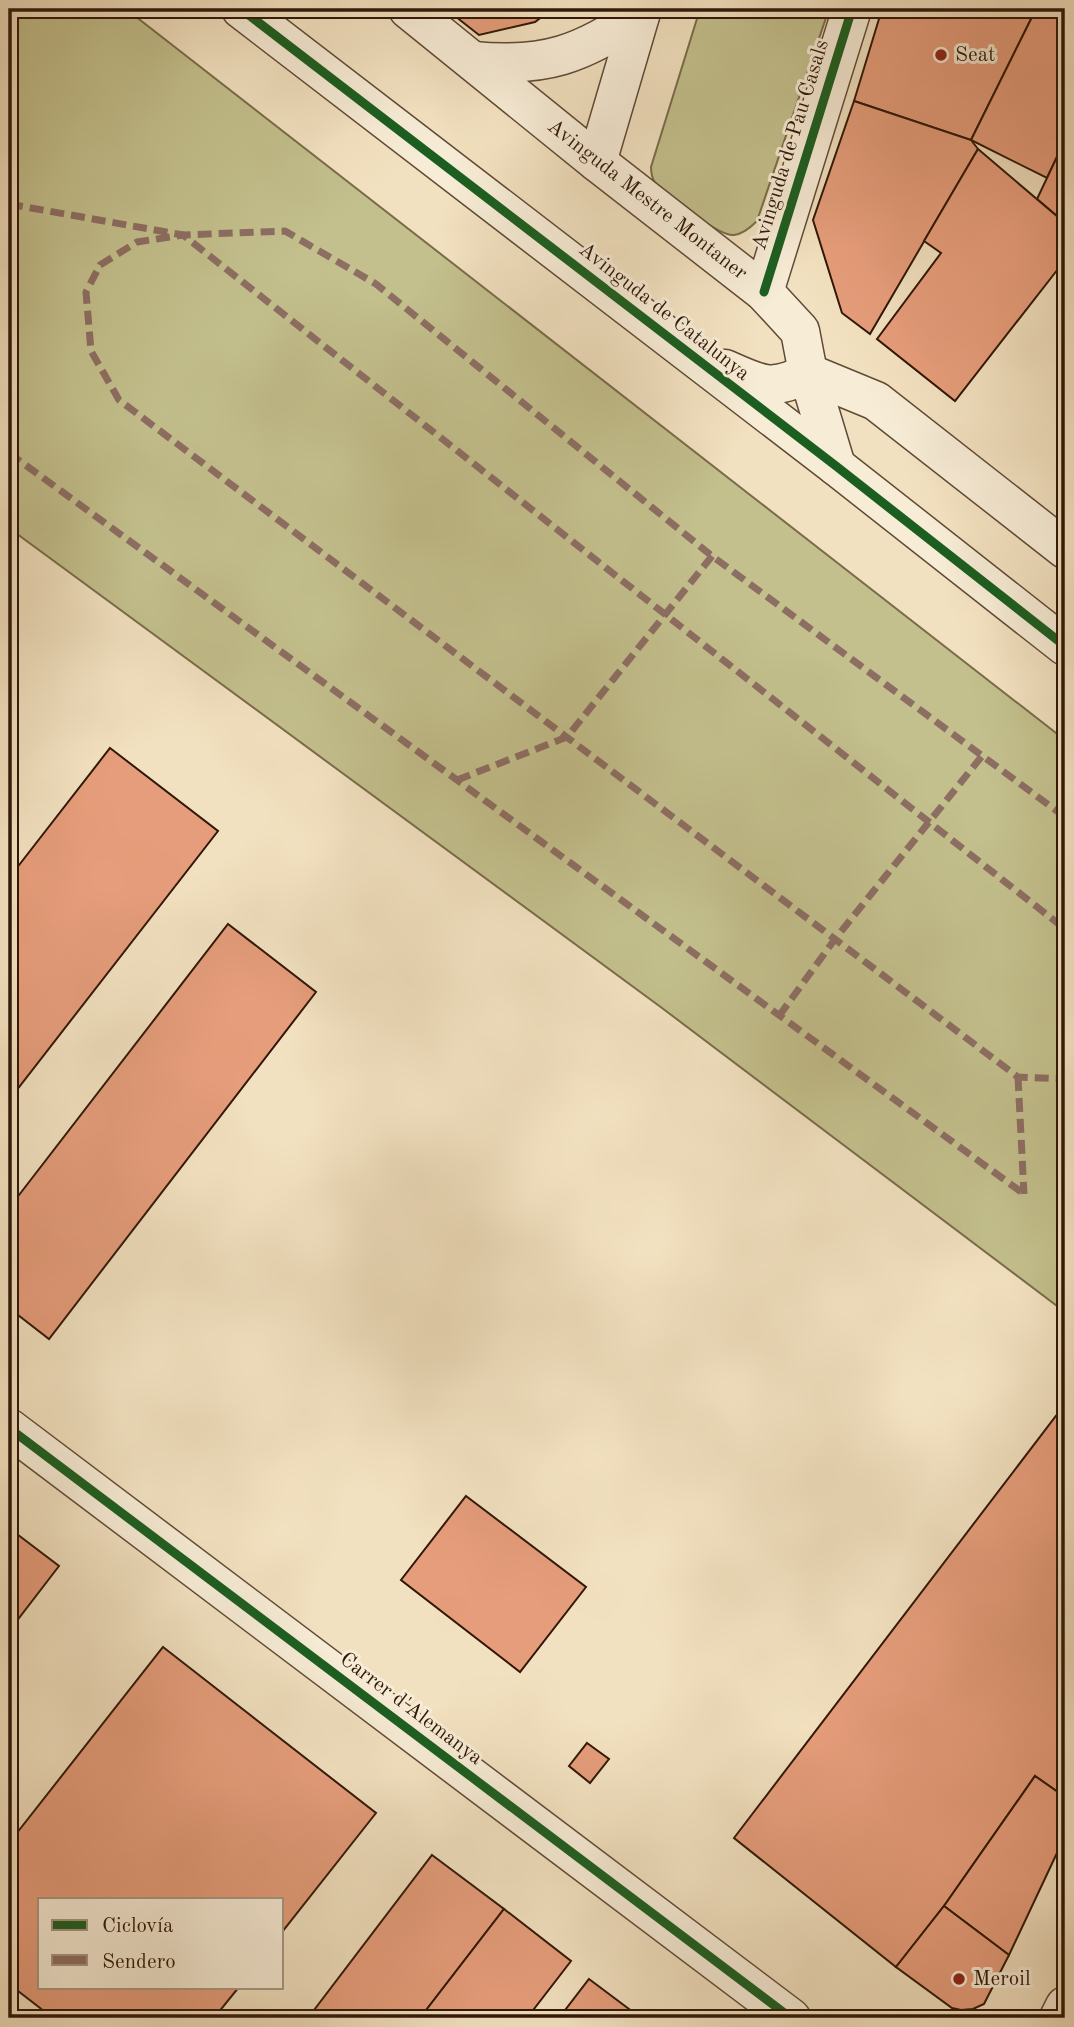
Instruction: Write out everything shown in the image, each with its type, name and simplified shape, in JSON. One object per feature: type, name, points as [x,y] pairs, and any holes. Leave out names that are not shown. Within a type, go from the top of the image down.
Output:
[{"type":"street","name":"Avinguda de Catalunya","points":[[241,9],[1065,646]]},
{"type":"street","name":"Avinguda Mestre Montaner","points":[[408,9],[597,162],[764,292],[800,331],[808,373],[835,466]]},
{"type":"street","name":"Avinguda de Pau Casals","points":[[764,292],[852,9]]},
{"type":"street","points":[[473,61],[507,64],[572,53],[601,40],[641,12]]},
{"type":"street","points":[[597,162],[641,12]]},
{"type":"street","points":[[684,349],[761,385],[788,383],[808,373],[876,401],[1065,549]]},
{"type":"street","name":"Carrer d'Alemanya","points":[[9,1427],[791,2018]]},
{"type":"street","points":[[1059,2018],[1065,2006]]},
{"type":"shaded area","points":[[9,9],[126,9],[1065,740],[1065,1312],[662,1008],[9,528]]},
{"type":"shaded area","points":[[700,9],[829,9],[757,221],[744,232],[734,235],[705,223],[661,189],[651,173]]},
{"type":"building","points":[[446,9],[552,9],[535,22],[479,35]]},
{"type":"building","name":"Seat","points":[[882,9],[1036,9],[971,140],[854,101]]},
{"type":"building","points":[[1036,9],[1065,9],[1065,140],[1047,178],[971,140]]},
{"type":"building","points":[[854,101],[971,140],[978,149],[870,334],[842,313],[813,220]]},
{"type":"building","points":[[1065,140],[1065,223],[1037,199]]},
{"type":"building","points":[[978,149],[1065,223],[1065,260],[955,401],[877,339],[941,253],[924,241]]},
{"type":"building","points":[[110,748],[218,831],[9,1100],[9,878]]},
{"type":"building","points":[[228,924],[316,992],[49,1339],[9,1308],[9,1208]]},
{"type":"building","points":[[1065,1404],[1065,1797],[1035,1776],[944,1906],[896,1967],[734,1838]]},
{"type":"building","points":[[466,1496],[586,1587],[520,1672],[401,1580]]},
{"type":"building","points":[[9,1528],[59,1566],[9,1631]]},
{"type":"building","points":[[163,1647],[376,1813],[284,1929],[284,1898],[38,1898],[38,1988],[238,1988],[214,2018],[53,2018],[9,1984],[9,1843]]},
{"type":"building","points":[[587,1743],[609,1759],[590,1783],[569,1766]]},
{"type":"building","points":[[1035,1776],[1065,1797],[1065,1836],[1009,1955],[944,1906]]},
{"type":"building","points":[[432,1855],[504,1909],[420,2018],[308,2018]]},
{"type":"building","points":[[944,1906],[1009,1955],[984,2004],[973,2009],[952,2008],[896,1967]]},
{"type":"building","points":[[504,1909],[571,1961],[527,2018],[420,2018]]},
{"type":"building","points":[[589,1979],[641,2018],[559,2018]]},
{"type":"marked path","points":[[9,204],[183,235],[1065,929]]},
{"type":"marked path","points":[[1065,817],[712,556],[376,284],[285,231],[183,235],[137,242],[100,265],[86,292],[91,351],[119,400],[1018,1077],[1065,1079]]},
{"type":"marked path","points":[[9,453],[1024,1194]]},
{"type":"marked path","points":[[457,780],[567,737],[712,556]]},
{"type":"marked path","points":[[779,1016],[835,939],[982,756]]},
{"type":"marked path","points":[[1018,1077],[1024,1194]]},
{"type":"cycle path","points":[[241,9],[836,466],[1065,646]]},
{"type":"cycle path","points":[[764,292],[852,9]]},
{"type":"cycle path","points":[[9,1428],[791,2018]]},
{"type":"place","name":"Seat","points":[[941,55]]},
{"type":"place","name":"Meroil","points":[[959,1979]]}]
